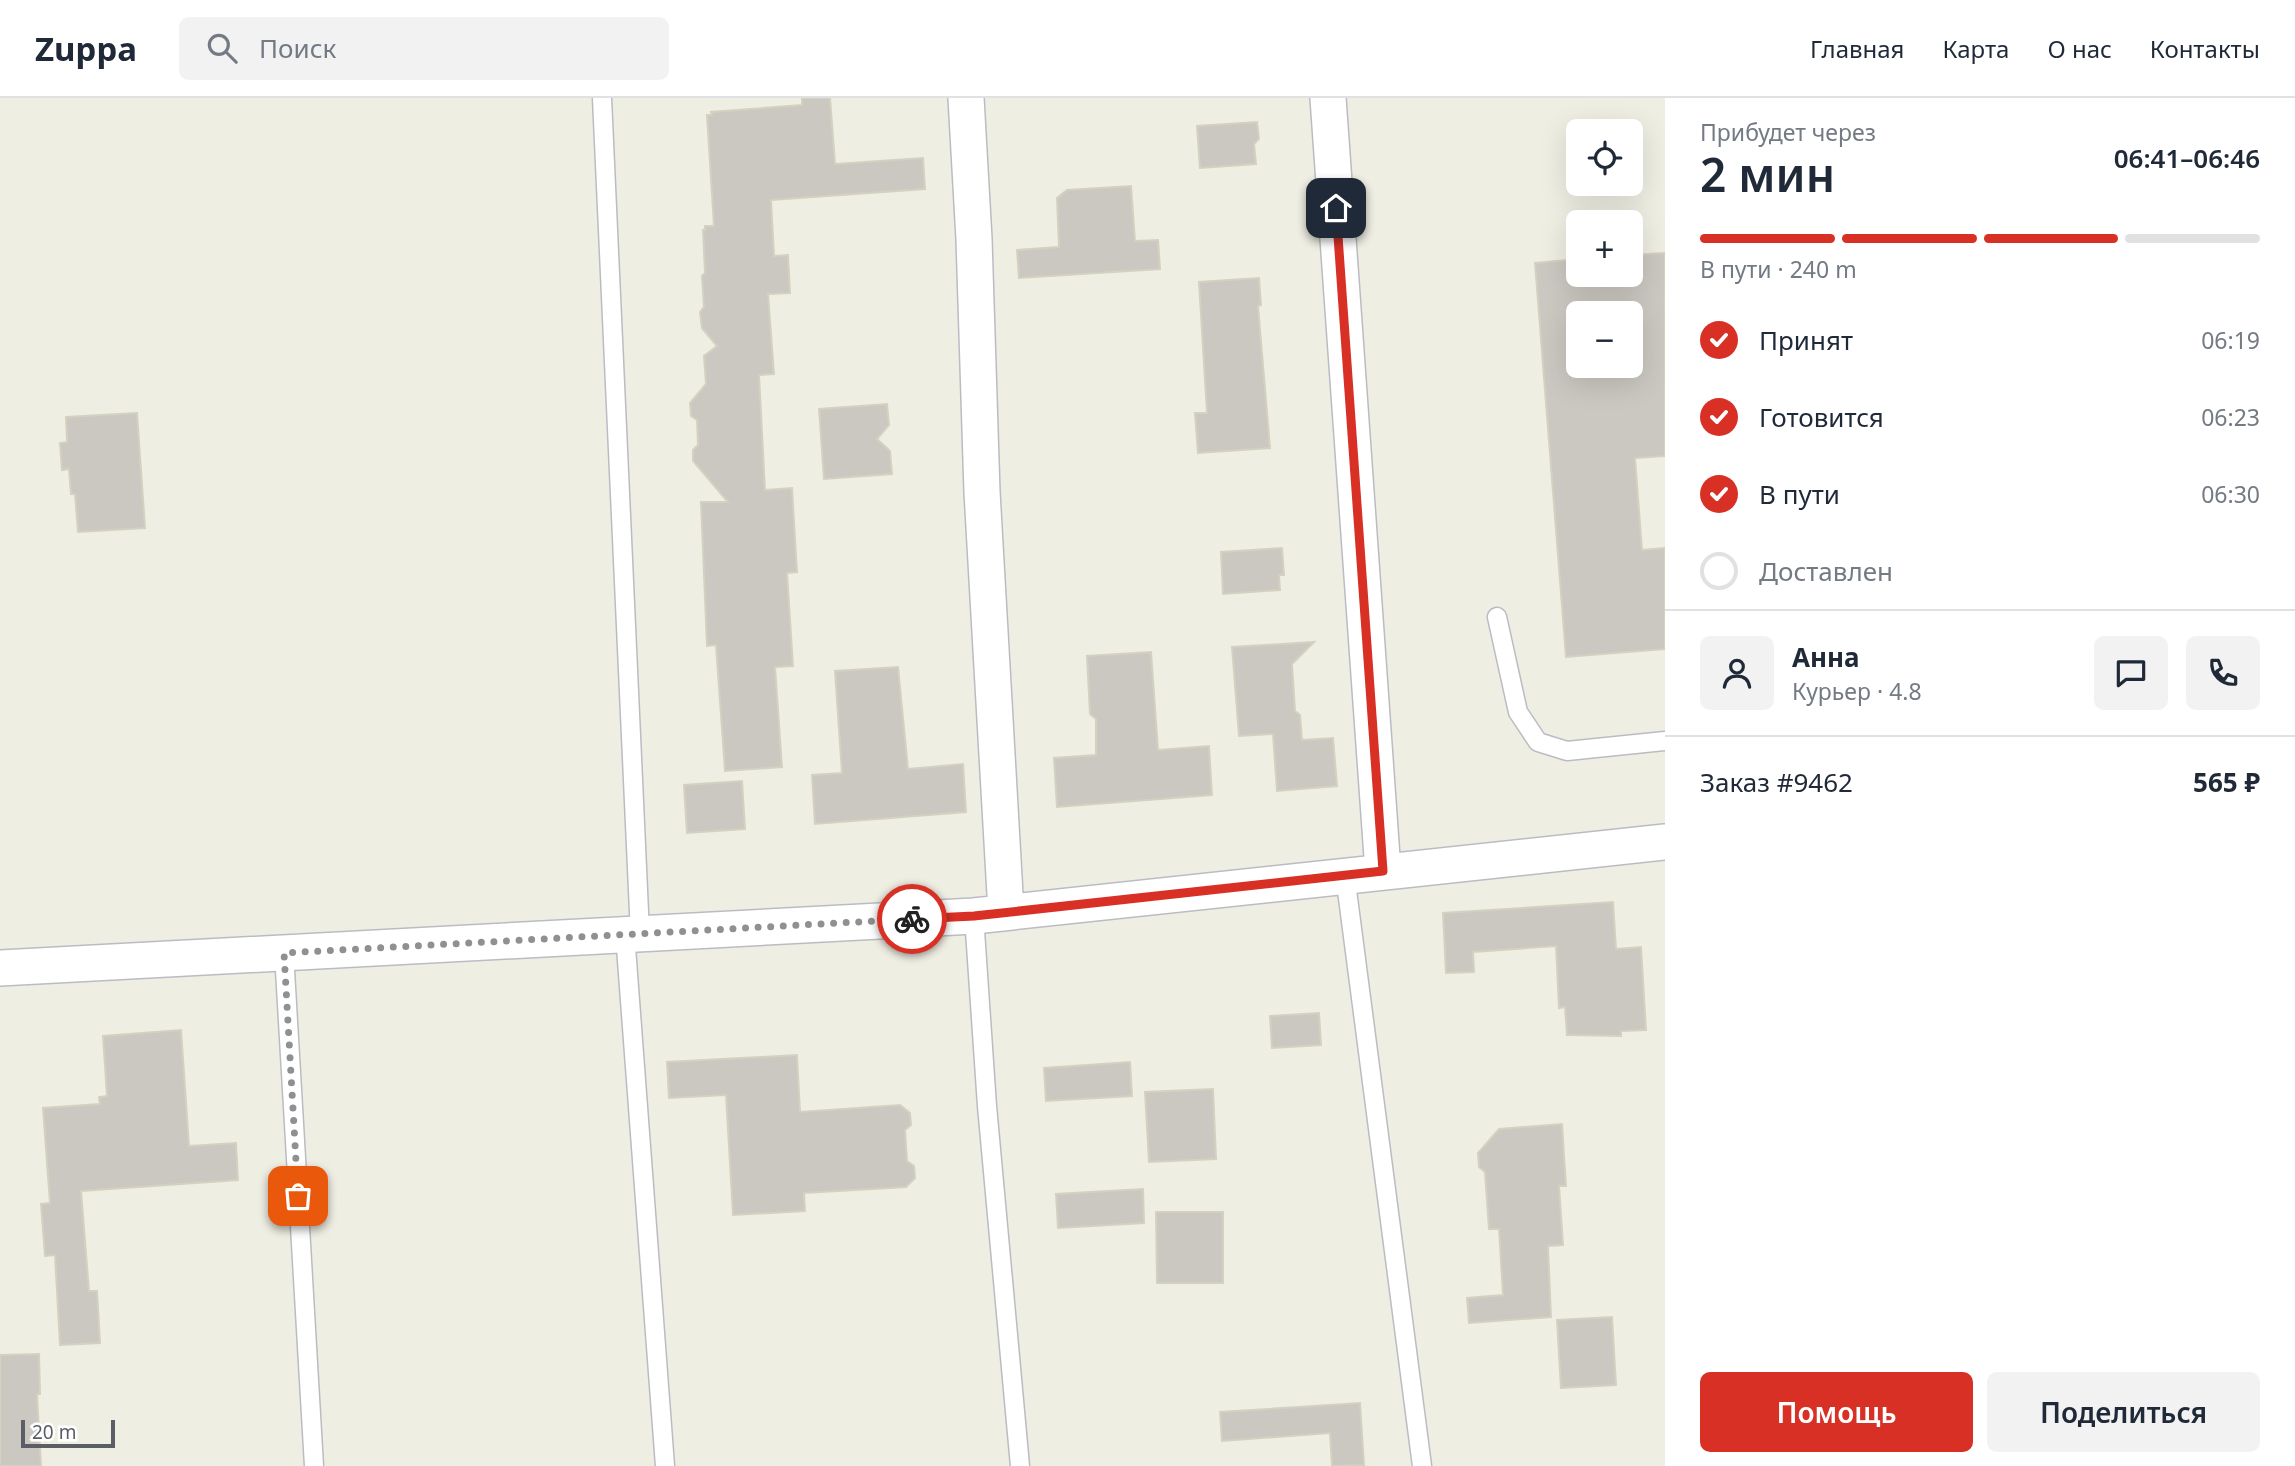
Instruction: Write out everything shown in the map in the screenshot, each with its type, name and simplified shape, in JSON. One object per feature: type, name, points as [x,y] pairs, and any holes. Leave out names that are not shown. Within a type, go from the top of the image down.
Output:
[{"type":"street","points":[[966,98],[974,239],[982,492],[990,914]]},
{"type":"street","points":[[1328,98],[1383,871]]},
{"type":"street","points":[[0,968],[990,914],[1665,842]]},
{"type":"lane","points":[[602,98],[633,934],[665,1466]]},
{"type":"lane","points":[[1497,617],[1518,712],[1538,742],[1567,751],[1665,741]]},
{"type":"lane","points":[[1345,875],[1422,1466]]},
{"type":"lane","points":[[990,914],[987,1106],[1020,1466]]},
{"type":"lane","points":[[284,953],[314,1466]]},
{"type":"building","points":[[802,98],[830,98],[835,164],[923,158],[925,189],[771,200],[774,256],[788,255],[790,293],[768,294],[774,374],[759,375],[765,490],[792,488],[797,572],[787,573],[793,666],[775,667],[782,767],[725,771],[716,645],[707,646],[701,502],[728,502],[693,461],[693,450],[698,445],[697,420],[691,416],[690,403],[706,384],[704,356],[717,346],[702,328],[700,312],[704,307],[703,230],[705,226],[714,226],[707,115],[712,115],[711,112],[802,105]]},
{"type":"building","points":[[1257,122],[1259,139],[1254,144],[1256,164],[1200,168],[1197,126]]},
{"type":"building","points":[[1131,186],[1135,241],[1158,240],[1160,269],[1019,278],[1017,250],[1059,247],[1057,198],[1067,190]]},
{"type":"building","points":[[1665,253],[1665,456],[1635,458],[1642,550],[1665,548],[1665,649],[1566,657],[1535,263],[1566,260],[1566,287],[1643,287],[1643,254]]},
{"type":"building","points":[[1259,278],[1261,305],[1258,306],[1270,448],[1198,453],[1195,413],[1207,413],[1199,282]]},
{"type":"building","points":[[887,404],[889,425],[877,439],[890,451],[892,474],[824,479],[819,409]]},
{"type":"building","points":[[137,413],[145,528],[78,532],[75,494],[71,494],[69,469],[62,470],[60,443],[67,442],[66,417]]},
{"type":"building","points":[[1282,548],[1284,575],[1279,575],[1280,590],[1223,594],[1221,552]]},
{"type":"building","points":[[1314,642],[1292,664],[1295,711],[1300,715],[1302,740],[1333,738],[1337,786],[1277,791],[1273,734],[1239,736],[1232,647]]},
{"type":"building","points":[[1151,652],[1158,750],[1209,746],[1212,795],[1057,807],[1054,758],[1096,755],[1096,719],[1090,714],[1087,656]]},
{"type":"building","points":[[898,667],[908,769],[963,764],[966,812],[815,824],[812,775],[842,773],[835,671]]},
{"type":"building","points":[[742,781],[745,829],[687,833],[684,785]]},
{"type":"building","points":[[1613,902],[1616,949],[1641,947],[1646,1030],[1621,1031],[1621,1036],[1567,1035],[1565,1007],[1559,1008],[1556,946],[1473,952],[1474,972],[1446,973],[1443,913]]},
{"type":"building","points":[[1319,1013],[1321,1045],[1272,1048],[1270,1016]]},
{"type":"building","points":[[181,1030],[189,1146],[236,1143],[238,1180],[81,1191],[89,1291],[97,1291],[100,1343],[60,1345],[55,1255],[45,1256],[41,1204],[50,1203],[43,1108],[100,1104],[99,1097],[107,1096],[103,1036]]},
{"type":"building","points":[[797,1055],[800,1112],[900,1105],[910,1113],[911,1125],[905,1130],[907,1161],[914,1166],[915,1178],[906,1187],[804,1193],[805,1211],[733,1215],[726,1095],[669,1098],[667,1062]]},
{"type":"building","points":[[1130,1062],[1132,1096],[1046,1101],[1044,1068]]},
{"type":"building","points":[[1213,1089],[1216,1159],[1149,1162],[1145,1092]]},
{"type":"building","points":[[1562,1124],[1566,1186],[1559,1186],[1563,1245],[1548,1246],[1551,1317],[1469,1323],[1467,1298],[1503,1295],[1499,1229],[1489,1229],[1485,1172],[1479,1167],[1478,1153],[1499,1129]]},
{"type":"building","points":[[1143,1189],[1144,1223],[1058,1228],[1056,1194]]},
{"type":"building","points":[[1156,1212],[1223,1212],[1223,1283],[1157,1283]]},
{"type":"building","points":[[1612,1317],[1616,1385],[1561,1388],[1557,1320]]},
{"type":"building","points":[[39,1354],[40,1394],[37,1394],[41,1466],[0,1466],[0,1355]]},
{"type":"building","points":[[1360,1403],[1364,1465],[1332,1466],[1330,1433],[1222,1441],[1220,1412]]},
{"type":"way so far","points":[[298,1196],[284,953],[912,919]]},
{"type":"route","points":[[912,919],[974,916],[1383,871],[1336,208]]}]
